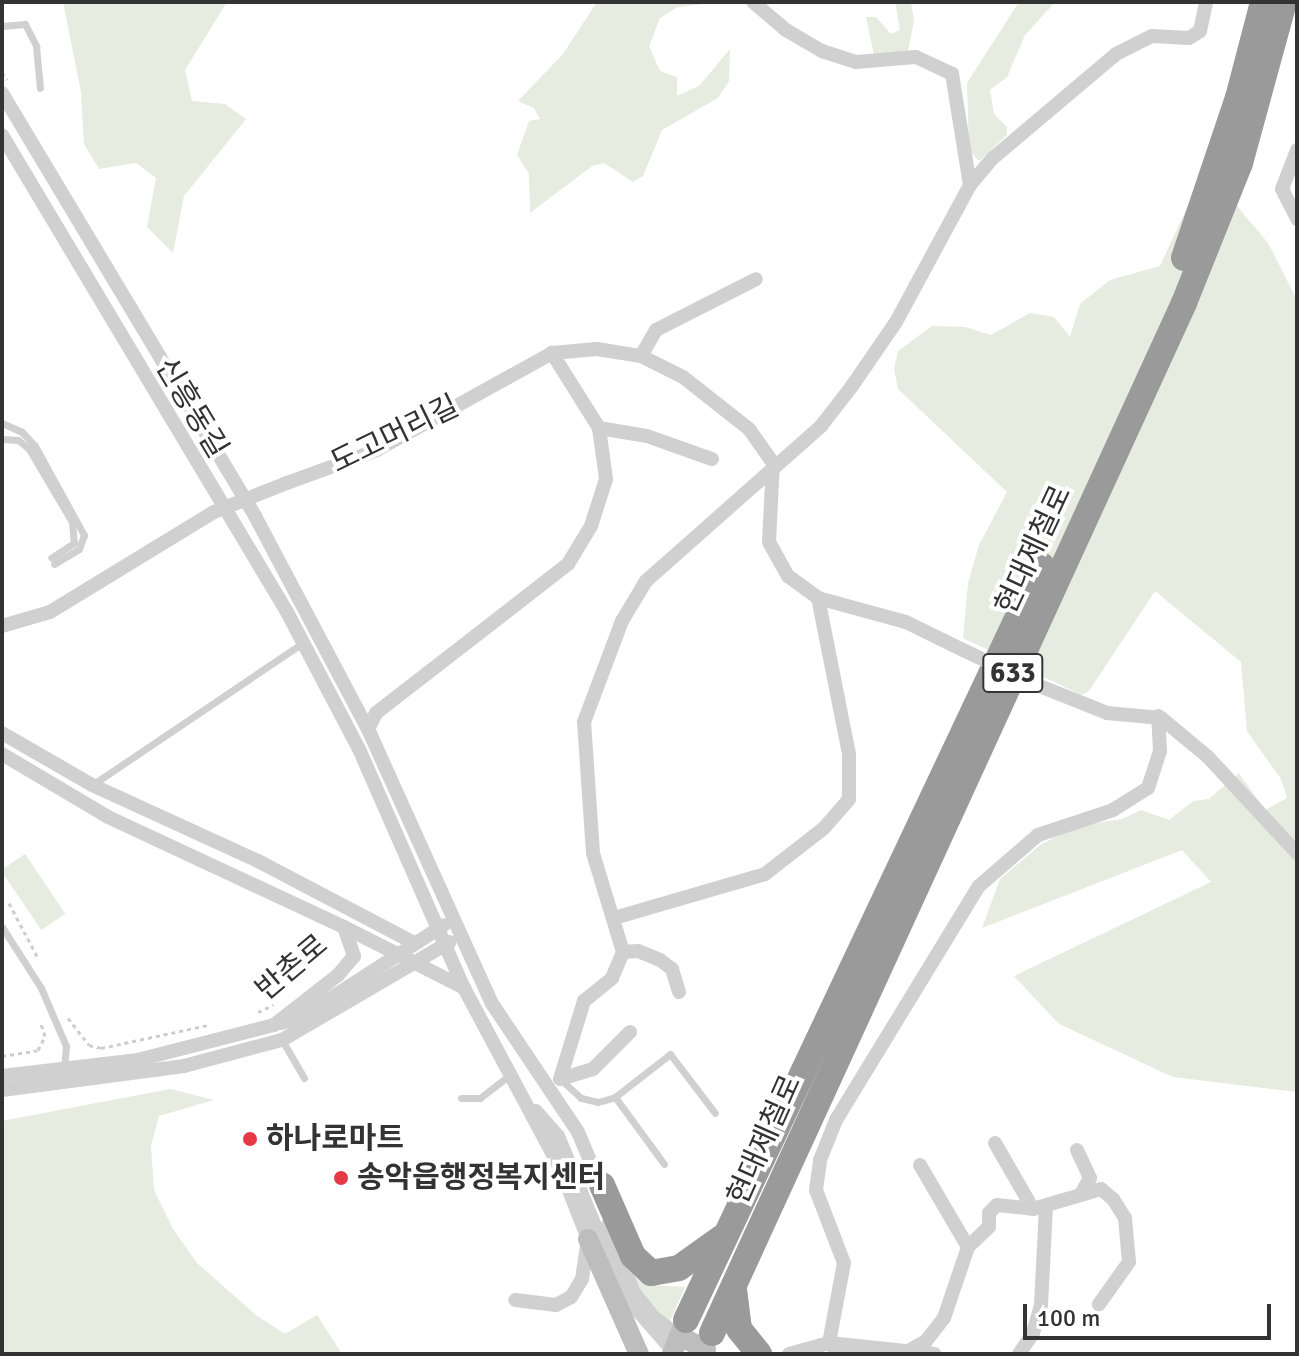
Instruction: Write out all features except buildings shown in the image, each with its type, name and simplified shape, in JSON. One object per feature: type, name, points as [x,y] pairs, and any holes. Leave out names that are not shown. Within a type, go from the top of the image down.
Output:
[{"type":"highway","points":[[1208,190],[1248,2]]},
{"type":"highway","name":"현대제철로","points":[[678,1343],[1178,273],[1208,190],[1263,2]]},
{"type":"highway","name":"현대제철로","points":[[708,1347],[1184,303],[1240,163],[1284,2]]},
{"type":"highway","points":[[1240,163],[1297,6]]},
{"type":"highway","points":[[602,1185],[633,1256],[651,1273],[679,1268],[727,1233]]},
{"type":"highway","points":[[734,1286],[739,1329],[759,1354]]},
{"type":"main road","points":[[588,1239],[639,1354]]},
{"type":"main road","points":[[678,1343],[708,1347]]},
{"type":"street","points":[[753,2],[786,30],[822,51],[856,62],[916,57],[952,74],[970,185]]},
{"type":"street","points":[[560,1079],[584,1001],[612,978],[623,952],[591,837],[584,722],[590,697],[646,581],[773,463],[821,426],[896,322],[970,185],[993,158],[1116,54],[1152,36],[1189,38],[1200,31],[1206,2]]},
{"type":"street","name":"신흥동길","points":[[2,93],[255,516],[319,632],[368,729],[491,1002],[572,1123],[602,1185],[608,1225],[625,1276],[653,1317],[678,1343]]},
{"type":"street","points":[[2,135],[303,643],[359,749],[464,988],[561,1170],[588,1239],[588,1262],[571,1297],[556,1305],[515,1300]]},
{"type":"street","points":[[1297,150],[1282,189],[1297,219]]},
{"type":"street","points":[[641,356],[656,330],[756,279]]},
{"type":"street","name":"도고머리길","points":[[2,626],[50,612],[214,512],[377,450],[552,353],[597,349],[641,356],[683,377],[749,429],[773,463]]},
{"type":"street","points":[[368,729],[376,713],[568,564],[591,526],[606,479],[599,428],[552,353]]},
{"type":"street","points":[[599,428],[647,436],[712,459]]},
{"type":"street","points":[[773,463],[769,542],[788,576],[818,598],[906,622],[1037,685],[1107,713],[1158,716],[1208,757],[1297,853]]},
{"type":"street","points":[[614,918],[699,889],[765,874],[824,828],[849,799],[849,754],[818,598]]},
{"type":"street","points":[[834,1348],[844,1263],[816,1190],[820,1160],[836,1120],[979,886],[1038,835],[1113,810],[1148,788],[1160,751],[1158,716]]},
{"type":"street","name":"반촌로","points":[[2,733],[92,785],[258,861],[414,943]]},
{"type":"street","name":"반촌로","points":[[2,754],[108,817],[344,927],[354,956],[346,968],[274,1025],[138,1060],[2,1076]]},
{"type":"street","points":[[282,1040],[274,1025],[302,1017],[453,920]]},
{"type":"street","points":[[344,927],[415,960],[464,988]]},
{"type":"street","name":"반촌로","points":[[2,1090],[184,1066],[282,1040],[415,960],[461,937]]},
{"type":"street","points":[[623,952],[638,951],[660,960],[672,969],[679,992]]},
{"type":"street","points":[[560,1079],[593,1069],[630,1032]]},
{"type":"street","points":[[520,1093],[558,1136],[623,1294],[678,1343]]},
{"type":"street","points":[[995,1143],[1039,1207],[1041,1305],[1033,1333],[1019,1354]]},
{"type":"street","points":[[1077,1150],[1090,1178],[1081,1194]]},
{"type":"street","points":[[920,1165],[968,1247]]},
{"type":"street","points":[[908,1351],[926,1341],[944,1318],[968,1247],[989,1227],[989,1213],[997,1205],[1039,1207],[1101,1189],[1113,1199],[1130,1241],[1129,1262],[1099,1304]]},
{"type":"street","points":[[789,1354],[834,1348],[934,1354]]},
{"type":"lane","points":[[2,26],[25,24],[36,46],[40,88]]},
{"type":"lane","points":[[2,423],[22,432],[35,446],[84,535],[79,549],[52,561],[74,543],[72,522],[29,449],[18,440],[2,439]]},
{"type":"lane","points":[[92,785],[319,632]]},
{"type":"lane","points":[[2,927],[41,988],[66,1046],[64,1067],[70,1083]]},
{"type":"lane","points":[[282,1040],[304,1078]]},
{"type":"lane","points":[[560,1079],[581,1098],[598,1102],[615,1097],[670,1054],[715,1113]]},
{"type":"lane","points":[[461,1098],[480,1098],[509,1075]]},
{"type":"lane","points":[[615,1097],[664,1164]]},
{"type":"path","points":[[9,903],[38,959]]},
{"type":"path","points":[[251,1015],[285,998]]},
{"type":"path","points":[[67,1016],[82,1038],[101,1048],[210,1024]]},
{"type":"path","points":[[2,1056],[38,1050],[45,1036],[41,1024]]},
{"type":"shaded area","points":[[63,2],[227,2],[185,70],[192,101],[225,104],[246,119],[184,196],[173,253],[147,227],[156,178],[136,163],[99,169],[84,144],[81,92]]},
{"type":"shaded area","points":[[597,2],[722,2],[678,7],[660,18],[649,46],[660,71],[677,77],[677,96],[699,86],[730,49],[729,81],[718,98],[662,130],[643,176],[633,182],[604,163],[592,166],[530,213],[529,174],[517,155],[529,121],[540,119],[534,108],[518,101],[563,54]]},
{"type":"shaded area","points":[[895,2],[911,2],[914,21],[908,51],[874,55],[866,17],[876,17],[891,34],[900,30]]},
{"type":"shaded area","points":[[1019,2],[1055,2],[1025,35],[1007,77],[990,90],[994,114],[1007,127],[1007,135],[979,161],[969,150],[967,83]]},
{"type":"shaded area","points":[[1225,192],[1268,243],[1297,300],[1297,1092],[1173,1077],[1059,1024],[1014,976],[1211,882],[1182,850],[982,928],[1000,879],[1040,845],[1077,826],[1122,819],[1141,810],[1169,820],[1193,801],[1209,799],[1239,773],[1265,810],[1287,798],[1281,779],[1247,731],[1241,662],[1155,591],[1089,691],[1081,695],[963,638],[968,583],[979,545],[1007,492],[898,389],[894,369],[898,351],[932,326],[965,327],[991,335],[1030,313],[1054,317],[1070,337],[1080,304],[1110,280],[1160,266],[1189,203]]},
{"type":"shaded area","points":[[25,854],[65,914],[41,930],[2,872]]},
{"type":"shaded area","points":[[170,1089],[214,1100],[159,1116],[151,1146],[154,1190],[173,1229],[197,1263],[257,1316],[285,1334],[317,1315],[342,1354],[2,1354],[2,1121]]},
{"type":"shaded area","points":[[622,1251],[650,1285],[685,1287],[669,1323],[639,1294]]},
{"type":"place","name":"하나로마트","points":[[250,1139]]},
{"type":"place","name":"송악읍행정복지센터","points":[[341,1178]]}]
